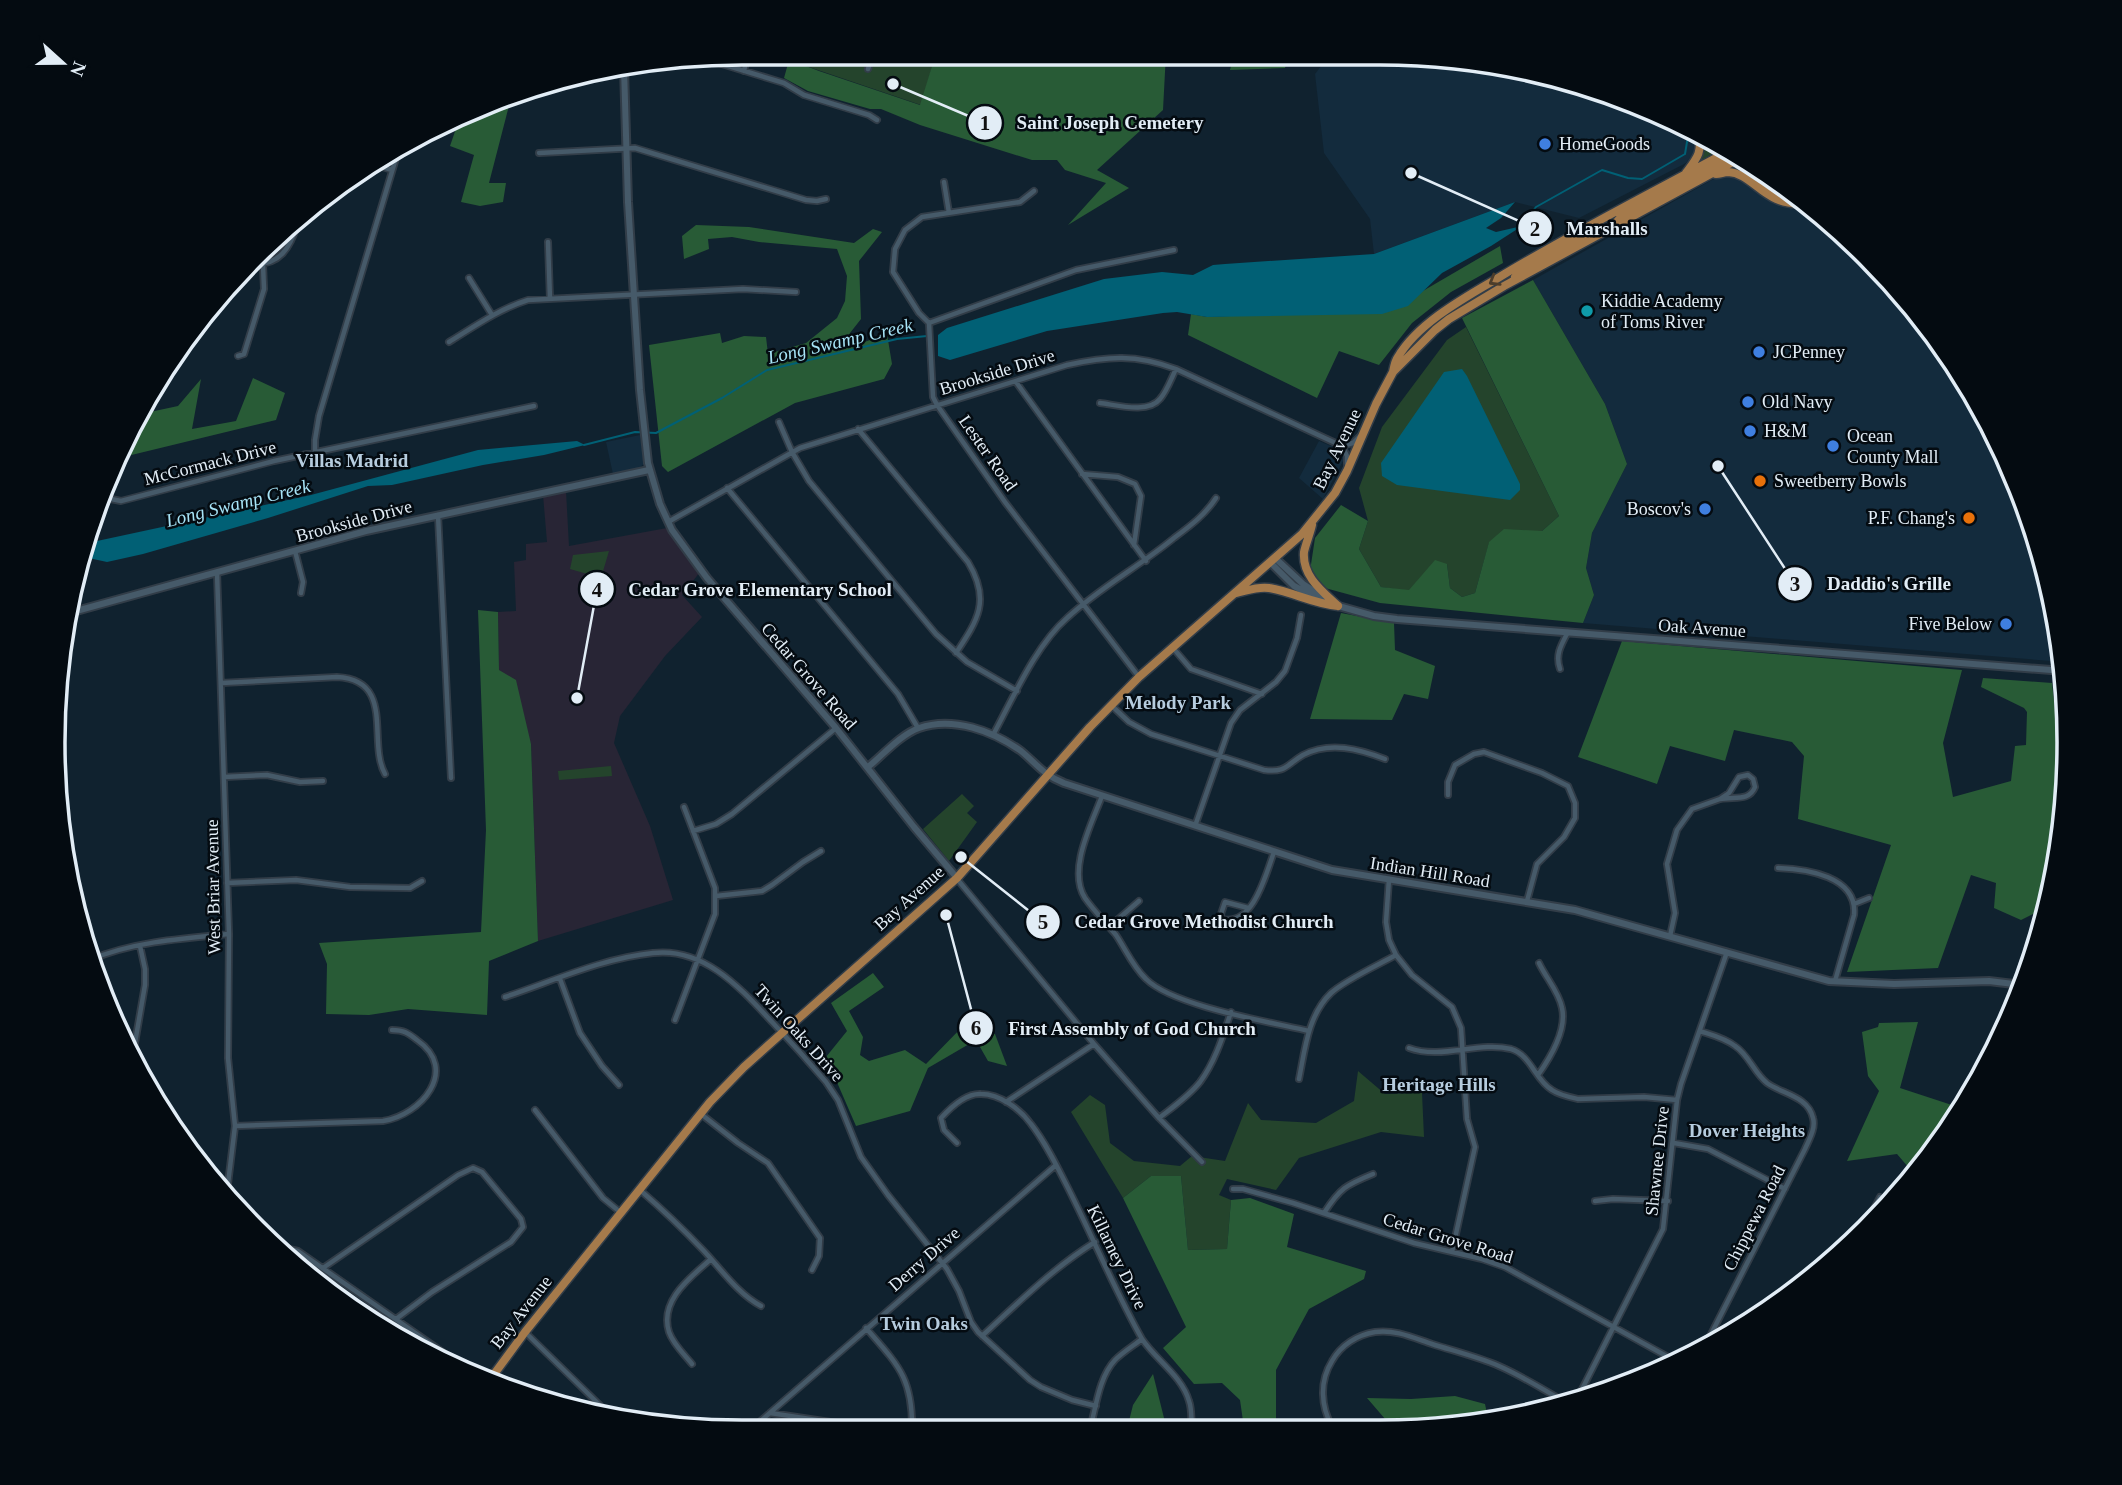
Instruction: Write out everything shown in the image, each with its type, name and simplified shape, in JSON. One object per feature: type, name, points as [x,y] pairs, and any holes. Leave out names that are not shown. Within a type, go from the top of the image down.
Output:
[{"type":"main road","points":[[1684,175],[1698,158],[1700,146]]},
{"type":"main road","points":[[1589,233],[1596,223],[1720,157]]},
{"type":"main road","points":[[1596,223],[1601,228],[1614,227],[1622,216],[1723,159]]},
{"type":"main road","name":"Bay Avenue","points":[[495,1373],[701,1113],[744,1068],[957,878],[1139,677],[1313,522],[1335,493],[1347,471],[1393,372],[1396,359],[1406,346],[1458,302],[1589,233],[1614,227],[1731,164]]},
{"type":"main road","points":[[1710,175],[1728,172],[1739,175],[1779,201],[1790,203]]},
{"type":"main road","name":"Bay Avenue","points":[[1393,372],[1450,318],[1504,286],[1523,270],[1589,233]]},
{"type":"main road","points":[[1313,522],[1305,549],[1305,566],[1314,582],[1338,606]]},
{"type":"main road","points":[[1234,593],[1270,588],[1321,605],[1338,606]]},
{"type":"street","points":[[726,65],[785,83],[804,95],[869,114],[877,120]]},
{"type":"street","points":[[744,71],[745,65]]},
{"type":"street","points":[[868,69],[869,65]]},
{"type":"street","name":"Cedar Grove Road","points":[[624,76],[634,295],[644,427],[649,470],[668,522],[707,578],[836,728],[914,827],[1094,1044],[1202,1162]]},
{"type":"street","points":[[539,153],[635,148],[806,200],[826,199]]},
{"type":"street","points":[[316,452],[319,416],[395,162]]},
{"type":"street","points":[[385,168],[392,170]]},
{"type":"street","points":[[944,182],[949,213]]},
{"type":"street","points":[[1034,191],[1020,202],[922,217],[905,230],[895,249],[893,272],[919,313],[929,323],[1076,270],[1174,250]]},
{"type":"street","points":[[238,356],[244,354],[264,289],[263,265],[286,250],[292,237]]},
{"type":"street","points":[[548,242],[550,299]]},
{"type":"street","points":[[470,278],[492,315]]},
{"type":"street","points":[[449,342],[492,315],[527,300],[744,289],[796,292]]},
{"type":"street","name":"Lester Road","points":[[929,323],[933,397],[937,405],[1005,502],[1139,677]]},
{"type":"street","name":"Brookside Drive","points":[[668,522],[792,452],[1067,365],[1112,357],[1150,360],[1176,369],[1342,446]]},
{"type":"street","points":[[1101,403],[1133,407],[1154,404],[1161,399],[1176,369]]},
{"type":"street","points":[[1016,382],[1146,561]]},
{"type":"street","name":"McCormack Drive","points":[[110,499],[121,501],[274,461],[534,406]]},
{"type":"street","points":[[779,422],[809,481],[936,634],[956,653],[1017,691]]},
{"type":"street","points":[[858,429],[976,575],[981,602],[979,614],[956,653]]},
{"type":"street","points":[[1347,471],[1347,456],[1342,446],[1353,443],[1363,433]]},
{"type":"street","name":"Brookside Drive","points":[[78,611],[366,531],[649,470]]},
{"type":"street","points":[[1081,474],[1118,477],[1132,481],[1139,490],[1141,496],[1134,546]]},
{"type":"street","points":[[727,488],[898,694],[918,729]]},
{"type":"street","points":[[993,735],[1052,633],[1066,618],[1146,561],[1200,517],[1216,498]]},
{"type":"street","points":[[438,514],[451,778]]},
{"type":"street","points":[[295,551],[303,582],[301,593]]},
{"type":"street","name":"Oak Avenue","points":[[1272,560],[1294,586],[1307,594],[1374,616],[2053,670]]},
{"type":"street","name":"West Briar Avenue","points":[[217,572],[229,934],[228,1058],[235,1126],[228,1183]]},
{"type":"street","points":[[1195,826],[1231,723],[1240,710],[1276,682],[1285,670],[1297,638],[1301,615]]},
{"type":"street","points":[[1560,669],[1558,654],[1569,632]]},
{"type":"street","points":[[1172,647],[1191,668],[1262,694]]},
{"type":"street","points":[[221,683],[337,677],[361,684],[368,690],[375,705],[379,764],[385,774]]},
{"type":"street","points":[[1111,705],[1138,728],[1275,772],[1282,771],[1301,756],[1325,749],[1355,748],[1385,759]]},
{"type":"street","name":"Indian Hill Road","points":[[867,767],[918,729],[940,724],[957,725],[993,735],[1021,751],[1048,776],[1332,870],[1574,910],[1835,982],[1894,984],[1989,981],[2012,984]]},
{"type":"street","points":[[693,831],[716,824],[732,814],[836,728]]},
{"type":"street","points":[[1448,795],[1448,782],[1455,765],[1474,754],[1484,752],[1542,773],[1568,786],[1575,803],[1575,818],[1563,837],[1537,864],[1527,901]]},
{"type":"street","points":[[224,777],[267,775],[300,782],[323,781]]},
{"type":"street","points":[[1670,936],[1675,913],[1667,864],[1677,830],[1692,809],[1720,799],[1743,798],[1751,794],[1755,787],[1753,779],[1748,775],[1737,779],[1729,793],[1720,799]]},
{"type":"street","points":[[1102,796],[1081,856],[1078,874],[1080,887],[1139,971],[1158,989],[1183,999],[1309,1031]]},
{"type":"street","points":[[675,1020],[715,914],[716,896],[684,807]]},
{"type":"street","points":[[716,896],[762,891],[821,852]]},
{"type":"street","points":[[1248,908],[1225,902],[1220,914],[1222,919],[1230,921],[1242,916],[1255,900],[1264,882],[1274,852]]},
{"type":"street","points":[[1778,867],[1796,868],[1827,876],[1844,887],[1854,904],[1849,937],[1835,982]]},
{"type":"street","points":[[1389,879],[1386,922],[1389,940],[1396,955],[1412,975],[1452,1007],[1461,1028],[1467,1119],[1474,1140],[1475,1154],[1452,1252]]},
{"type":"street","points":[[227,883],[296,880],[350,887],[410,888],[422,881]]},
{"type":"street","points":[[1854,904],[1869,898]]},
{"type":"street","points":[[1109,927],[1139,901]]},
{"type":"street","points":[[100,956],[183,938],[229,934]]},
{"type":"street","points":[[135,1042],[145,985],[140,946]]},
{"type":"street","name":"Shawnee Drive","points":[[1582,1389],[1663,1229],[1677,1100],[1727,951]]},
{"type":"street","name":"Twin Oaks Drive","points":[[505,998],[605,963],[654,953],[676,954],[698,960],[721,972],[739,987],[814,1068],[838,1100],[861,1157],[942,1263],[959,1291],[971,1322],[982,1336],[1041,1387],[1072,1400],[1096,1406]]},
{"type":"street","points":[[1299,1079],[1309,1031],[1331,993],[1396,955]]},
{"type":"street","points":[[1538,1075],[1552,1056],[1563,1017],[1556,993],[1539,963]]},
{"type":"street","points":[[560,979],[580,1033],[602,1066],[620,1085]]},
{"type":"street","points":[[1159,1118],[1199,1083],[1218,1049],[1231,1012]]},
{"type":"street","points":[[235,1126],[383,1121],[400,1116],[424,1100],[434,1085],[436,1072],[433,1059],[422,1043],[404,1030],[392,1030]]},
{"type":"street","name":"Chippewa Road","points":[[1700,1031],[1727,1040],[1738,1048],[1765,1082],[1795,1096],[1813,1117],[1811,1134],[1712,1332]]},
{"type":"street","points":[[957,1143],[941,1123],[941,1118],[949,1109],[974,1094],[989,1095],[1006,1102],[1094,1044]]},
{"type":"street","points":[[1409,1048],[1428,1053],[1506,1048],[1527,1059],[1553,1091],[1578,1099],[1644,1097],[1677,1100]]},
{"type":"street","name":"Killarney Drive","points":[[1006,1102],[1031,1123],[1056,1165],[1142,1339],[1189,1399],[1191,1420]]},
{"type":"street","points":[[535,1110],[603,1198],[621,1213]]},
{"type":"street","points":[[701,1113],[768,1163],[776,1174],[820,1238],[819,1256],[812,1270]]},
{"type":"street","points":[[1674,1143],[1708,1149],[1785,1189]]},
{"type":"street","name":"Derry Drive","points":[[761,1420],[1056,1165]]},
{"type":"street","points":[[323,1268],[458,1175],[473,1168],[482,1172],[521,1219],[523,1227],[511,1242],[432,1292],[396,1319]]},
{"type":"street","points":[[1323,1213],[1342,1189],[1373,1174]]},
{"type":"street","points":[[639,1189],[674,1220],[740,1290],[761,1306]]},
{"type":"street","name":"Cedar Grove Road","points":[[1233,1189],[1243,1189],[1414,1243],[1482,1259],[1513,1271],[1666,1356]]},
{"type":"street","points":[[1878,1201],[1880,1197]]},
{"type":"street","points":[[1595,1201],[1668,1201]]},
{"type":"street","points":[[982,1336],[1060,1266],[1095,1242]]},
{"type":"street","points":[[292,1249],[430,1343]]},
{"type":"street","points":[[692,1364],[669,1333],[667,1322],[676,1292],[711,1259]]},
{"type":"street","points":[[866,1328],[896,1363],[905,1380],[911,1397],[912,1420]]},
{"type":"street","points":[[525,1332],[599,1404]]},
{"type":"street","points":[[1329,1420],[1323,1405],[1322,1392],[1329,1366],[1335,1355],[1352,1339],[1377,1332],[1401,1333],[1496,1365],[1556,1397]]},
{"type":"street","points":[[1092,1420],[1101,1388],[1114,1362],[1142,1339]]},
{"type":"street","points":[[770,1412],[821,1420]]},
{"type":"shaded area","points":[[1322,65],[1380,65],[1424,66],[1512,78],[1555,88],[1639,116],[1696,144],[1696,150],[1686,163],[1579,218],[1515,202],[1374,254],[1370,219],[1324,153],[1315,74]]},
{"type":"shaded area","name":"Ocean County Mall","points":[[1719,176],[1737,177],[1767,198],[1791,204],[1826,233],[1859,263],[1889,296],[1943,366],[1987,443],[2006,483],[2034,567],[2052,661],[1583,623],[1594,595],[1586,568],[1592,533],[1627,464],[1605,404],[1533,280]]},
{"type":"shaded area","points":[[640,435],[644,464],[637,469],[613,474],[606,442]]},
{"type":"shaded area","points":[[1319,441],[1338,449],[1344,459],[1323,499],[1299,478]]},
{"type":"shaded area","points":[[566,491],[569,546],[667,528],[688,560],[700,572],[682,595],[702,617],[665,656],[620,716],[614,743],[650,826],[673,900],[538,941],[531,744],[499,670],[498,612],[516,611],[514,562],[526,560],[526,544],[547,542],[543,495]]},
{"type":"green space","points":[[788,65],[806,65],[920,105],[932,65],[1165,65],[1163,110],[1097,170],[1129,188],[1068,225],[1106,183],[1065,170],[1057,160],[1032,160],[920,125],[881,109],[870,109],[808,91],[784,78]]},
{"type":"green space","points":[[806,65],[933,65],[921,105]]},
{"type":"green space","points":[[1231,65],[1286,65],[1285,68],[1230,70]]},
{"type":"green space","points":[[509,107],[489,183],[506,183],[503,202],[480,206],[461,202],[474,155],[450,146],[456,129]]},
{"type":"green space","points":[[1704,149],[1713,153],[1699,162]]},
{"type":"green space","points":[[1736,167],[1763,186],[1734,169]]},
{"type":"green space","points":[[696,225],[749,227],[854,243],[873,229],[882,232],[859,261],[861,319],[850,333],[856,345],[887,334],[892,364],[884,379],[795,403],[668,472],[662,466],[649,345],[720,333],[722,343],[744,336],[766,337],[768,354],[806,343],[837,318],[845,301],[847,276],[837,249],[732,237],[708,239],[709,249],[684,259],[682,236]]},
{"type":"green space","points":[[1500,246],[1503,263],[1451,292],[1412,323],[1379,365],[1339,351],[1317,398],[1188,335],[1191,314],[1207,317],[1392,309]]},
{"type":"green space","points":[[1533,280],[1605,404],[1627,464],[1592,533],[1586,568],[1594,595],[1583,623],[1380,603],[1325,588],[1310,571],[1315,538],[1341,505],[1368,521],[1359,549],[1381,587],[1409,590],[1435,560],[1447,564],[1450,588],[1462,597],[1475,593],[1489,542],[1504,529],[1542,531],[1559,516],[1462,318]]},
{"type":"green space","points":[[1466,327],[1559,516],[1542,531],[1489,543],[1475,593],[1462,597],[1450,588],[1447,564],[1409,591],[1381,587],[1359,549],[1368,521],[1359,488],[1382,427],[1447,340]]},
{"type":"green space","points":[[253,378],[285,393],[276,420],[129,456],[152,412],[178,406],[201,379],[192,429],[236,421]]},
{"type":"green space","points":[[609,551],[601,578],[570,569],[573,555]]},
{"type":"green space","points":[[478,610],[498,612],[499,670],[516,680],[531,744],[538,941],[489,961],[487,1015],[408,1009],[369,1015],[326,1014],[327,964],[319,943],[481,932],[486,830]]},
{"type":"green space","points":[[1341,613],[1394,623],[1395,650],[1435,666],[1428,699],[1404,694],[1392,720],[1310,719]]},
{"type":"green space","points":[[1622,641],[1962,670],[1943,743],[1953,797],[2011,781],[2015,746],[2026,745],[2027,712],[1981,687],[1983,678],[2052,683],[2057,726],[2056,787],[2044,875],[2035,913],[2021,920],[1994,908],[1996,883],[1971,875],[1938,968],[1847,972],[1891,845],[1798,819],[1804,756],[1792,742],[1734,730],[1725,761],[1670,746],[1657,784],[1578,757]]},
{"type":"green space","points":[[611,766],[612,776],[559,780],[558,771]]},
{"type":"green space","points":[[962,794],[974,806],[967,813],[977,822],[949,861],[923,829]]},
{"type":"green space","points":[[873,973],[884,987],[849,1011],[863,1037],[860,1055],[869,1061],[905,1050],[926,1064],[965,1024],[995,1034],[1007,1066],[988,1061],[976,1040],[928,1068],[910,1111],[856,1126],[826,1057],[847,1031],[831,1003]]},
{"type":"green space","points":[[1918,1022],[1900,1088],[1952,1105],[1908,1166],[1897,1154],[1847,1161],[1879,1091],[1868,1076],[1862,1032],[1878,1027],[1879,1023]]},
{"type":"green space","points":[[1358,1071],[1385,1094],[1422,1093],[1424,1137],[1381,1132],[1299,1158],[1276,1190],[1227,1179],[1219,1195],[1231,1200],[1227,1249],[1188,1250],[1181,1176],[1151,1176],[1123,1198],[1071,1112],[1090,1095],[1105,1105],[1110,1143],[1134,1161],[1180,1166],[1192,1156],[1225,1161],[1248,1103],[1261,1120],[1316,1123],[1354,1101]]},
{"type":"green space","points":[[1151,1176],[1181,1176],[1188,1250],[1227,1249],[1231,1200],[1250,1198],[1294,1214],[1287,1247],[1366,1271],[1364,1279],[1309,1309],[1276,1370],[1276,1420],[1243,1420],[1240,1400],[1222,1383],[1194,1384],[1163,1348],[1186,1327],[1123,1198]]},
{"type":"green space","points":[[1153,1374],[1164,1420],[1129,1420],[1133,1405]]},
{"type":"green space","points":[[1455,1396],[1485,1404],[1486,1411],[1424,1419],[1386,1420],[1367,1398]]},
{"type":"water","points":[[1515,202],[1501,218],[1486,228],[1496,232],[1522,226],[1442,273],[1408,306],[1382,314],[1207,317],[1177,312],[1163,313],[1047,331],[950,360],[938,356],[938,335],[947,328],[1104,279],[1162,272],[1193,275],[1213,265],[1374,254]]},
{"type":"water","points":[[1462,369],[1520,484],[1520,490],[1510,500],[1397,485],[1382,476],[1381,463],[1444,372]]},
{"type":"water","points":[[577,441],[585,445],[392,485],[368,486],[143,554],[107,562],[91,558],[97,541],[311,495],[478,450]]},
{"type":"waterway","name":"Long Swamp Creek","points":[[1521,227],[1536,207],[1602,170],[1642,179],[1685,154],[1687,140]]},
{"type":"waterway","name":"Long Swamp Creek","points":[[584,445],[635,432],[656,433],[722,398],[767,370],[897,339],[927,336]]},
{"type":"place","name":"Saint Joseph Cemetery","points":[[893,84]]},
{"type":"place","name":"HomeGoods","points":[[1545,144]]},
{"type":"place","name":"Marshalls","points":[[1411,173]]},
{"type":"place","name":"Kiddie Academy of Toms River","points":[[1587,311]]},
{"type":"place","name":"JCPenney","points":[[1759,352]]},
{"type":"place","name":"Old Navy","points":[[1748,402]]},
{"type":"place","name":"H&M","points":[[1750,431]]},
{"type":"place","name":"Ocean County Mall","points":[[1833,446]]},
{"type":"place","name":"Daddio's Grille","points":[[1718,466]]},
{"type":"place","name":"Sweetberry Bowls","points":[[1760,481]]},
{"type":"place","name":"Boscov's","points":[[1705,509]]},
{"type":"place","name":"P.F. Chang's","points":[[1969,518]]},
{"type":"place","name":"Five Below","points":[[2006,624]]},
{"type":"place","name":"Cedar Grove Elementary School","points":[[577,698]]},
{"type":"place","name":"Cedar Grove Methodist Church","points":[[961,857]]},
{"type":"place","name":"First Assembly of God Church","points":[[946,915]]},
{"type":"district","name":"Villas Madrid","points":[[352,460]]},
{"type":"district","name":"Melody Park","points":[[1178,702]]},
{"type":"district","name":"Heritage Hills","points":[[1439,1084]]},
{"type":"district","name":"Dover Heights","points":[[1747,1130]]},
{"type":"district","name":"Twin Oaks","points":[[924,1323]]}]
